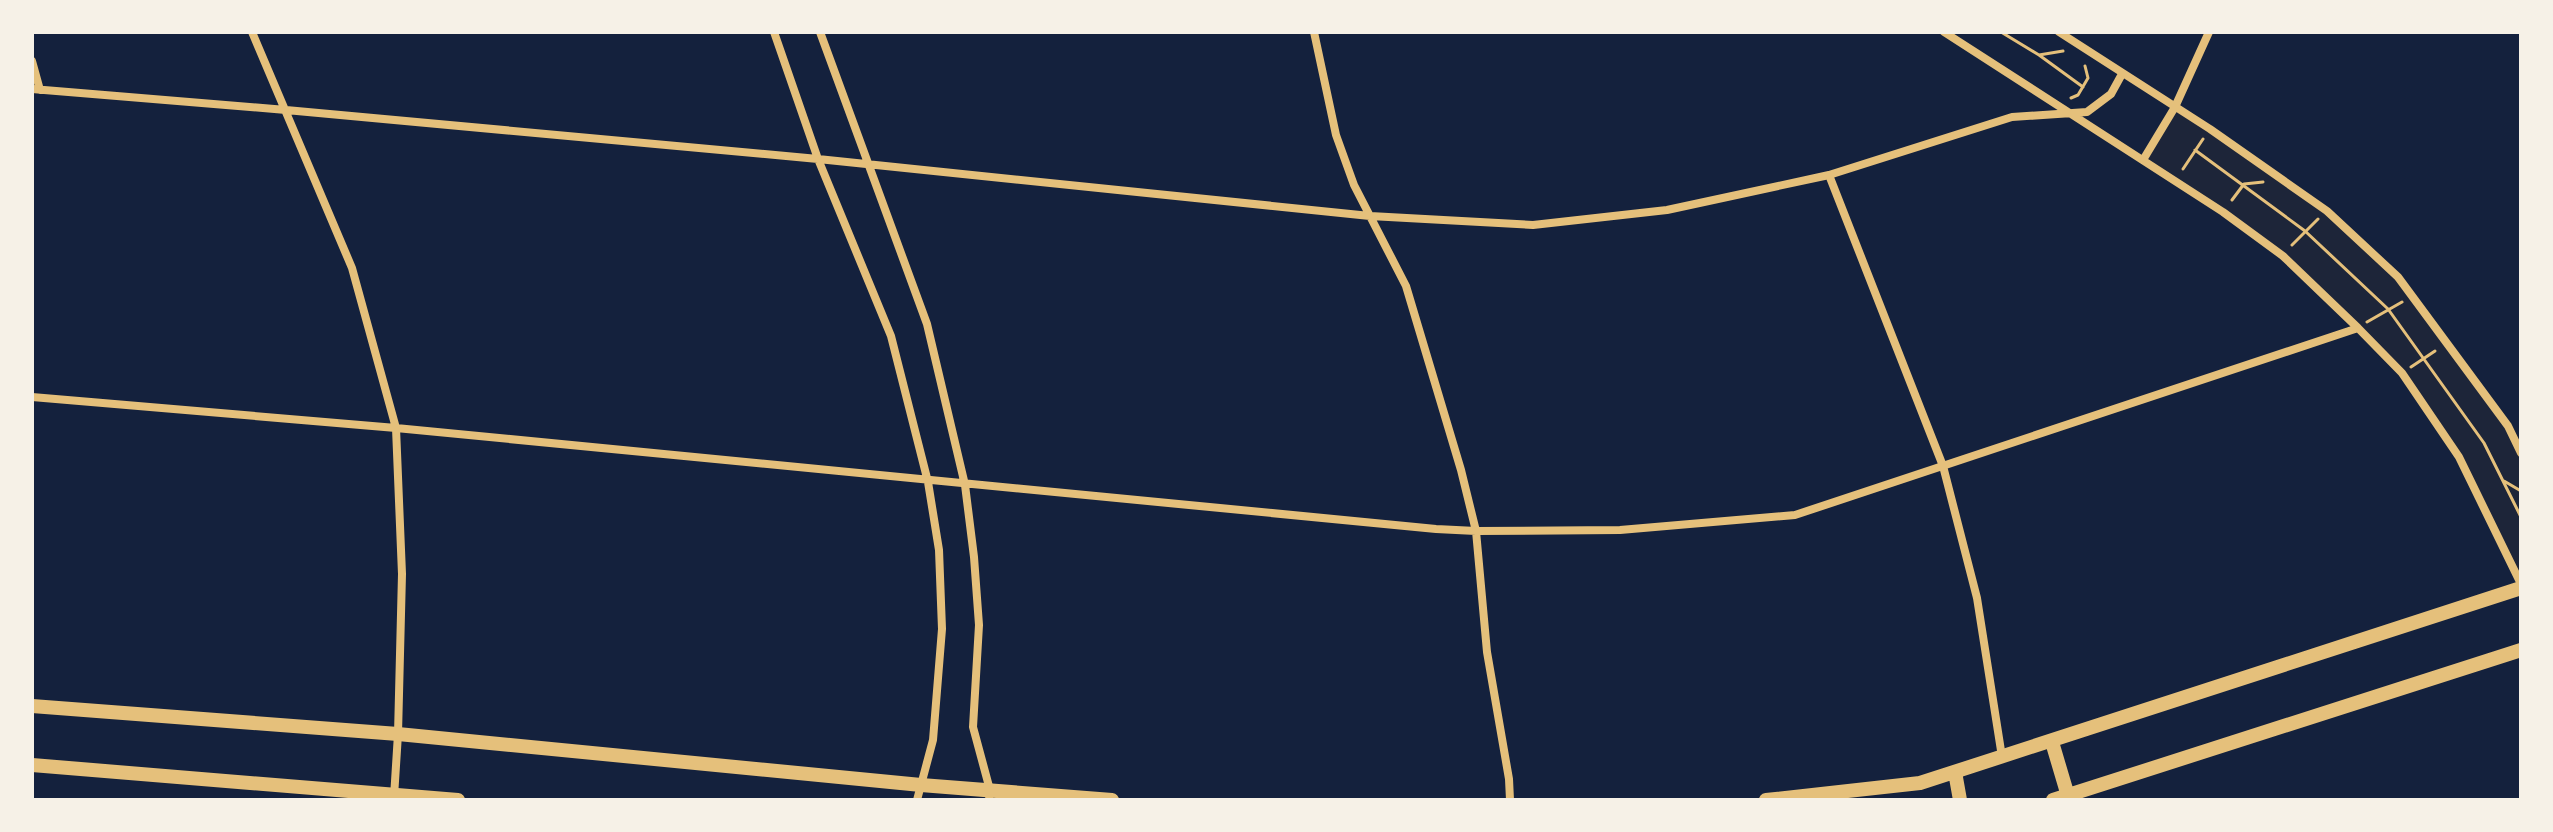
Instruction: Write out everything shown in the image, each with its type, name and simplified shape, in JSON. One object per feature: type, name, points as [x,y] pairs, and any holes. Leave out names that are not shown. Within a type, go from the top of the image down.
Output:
[{"type":"main road","points":[[1766,800],[1920,783],[2521,586]]},
{"type":"main road","points":[[2053,800],[2521,650]]},
{"type":"main road","points":[[32,706],[398,734],[921,785],[990,795],[1112,800]]},
{"type":"main road","points":[[2052,742],[2068,796]]},
{"type":"main road","points":[[32,765],[394,798],[458,800]]},
{"type":"main road","points":[[1955,772],[1960,800]]},
{"type":"street","points":[[252,32],[352,268],[396,428],[402,574],[394,798]]},
{"type":"street","points":[[774,32],[818,159],[891,336],[928,482],[939,550],[942,629],[933,740],[917,800]]},
{"type":"street","points":[[820,32],[927,324],[965,485],[979,625],[973,727],[990,795]]},
{"type":"street","points":[[1314,32],[1336,135],[1354,185],[1406,286],[1461,470],[1476,531],[1487,652],[1510,800]]},
{"type":"street","points":[[1944,32],[2223,212],[2283,256],[2358,328],[2402,373],[2459,457],[2521,586]]},
{"type":"street","points":[[2059,32],[2210,129],[2327,211],[2398,277],[2508,426],[2521,453]]},
{"type":"street","points":[[2143,160],[2175,107],[2209,32]]},
{"type":"street","points":[[32,61],[36,90],[818,159],[1370,216],[1533,225],[1667,210],[1829,175],[2012,117],[2087,112],[2111,94],[2122,74]]},
{"type":"street","points":[[1829,175],[1943,466],[1977,598],[2002,758]]},
{"type":"street","points":[[32,397],[396,428],[928,482],[1476,531],[1620,530],[1795,515],[2358,328]]},
{"type":"path","points":[[2001,32],[2083,87]]},
{"type":"path","points":[[2039,55],[2068,51],[2068,38]]},
{"type":"path","points":[[2068,99],[2078,95],[2088,78],[2080,60]]},
{"type":"path","points":[[2176,181],[2210,129]]},
{"type":"path","points":[[2195,150],[2305,231],[2388,309],[2484,443],[2521,517]]},
{"type":"path","points":[[2223,212],[2244,184],[2283,180]]},
{"type":"path","points":[[2283,256],[2327,211]]},
{"type":"path","points":[[2358,328],[2413,297]]},
{"type":"path","points":[[2402,373],[2448,342]]},
{"type":"path","points":[[2503,480],[2521,491]]},
{"type":"shaded area","points":[[2175,107],[2327,211],[2398,277],[2508,426],[2521,453],[2521,584],[2459,457],[2402,373],[2283,256],[2143,160]]}]
